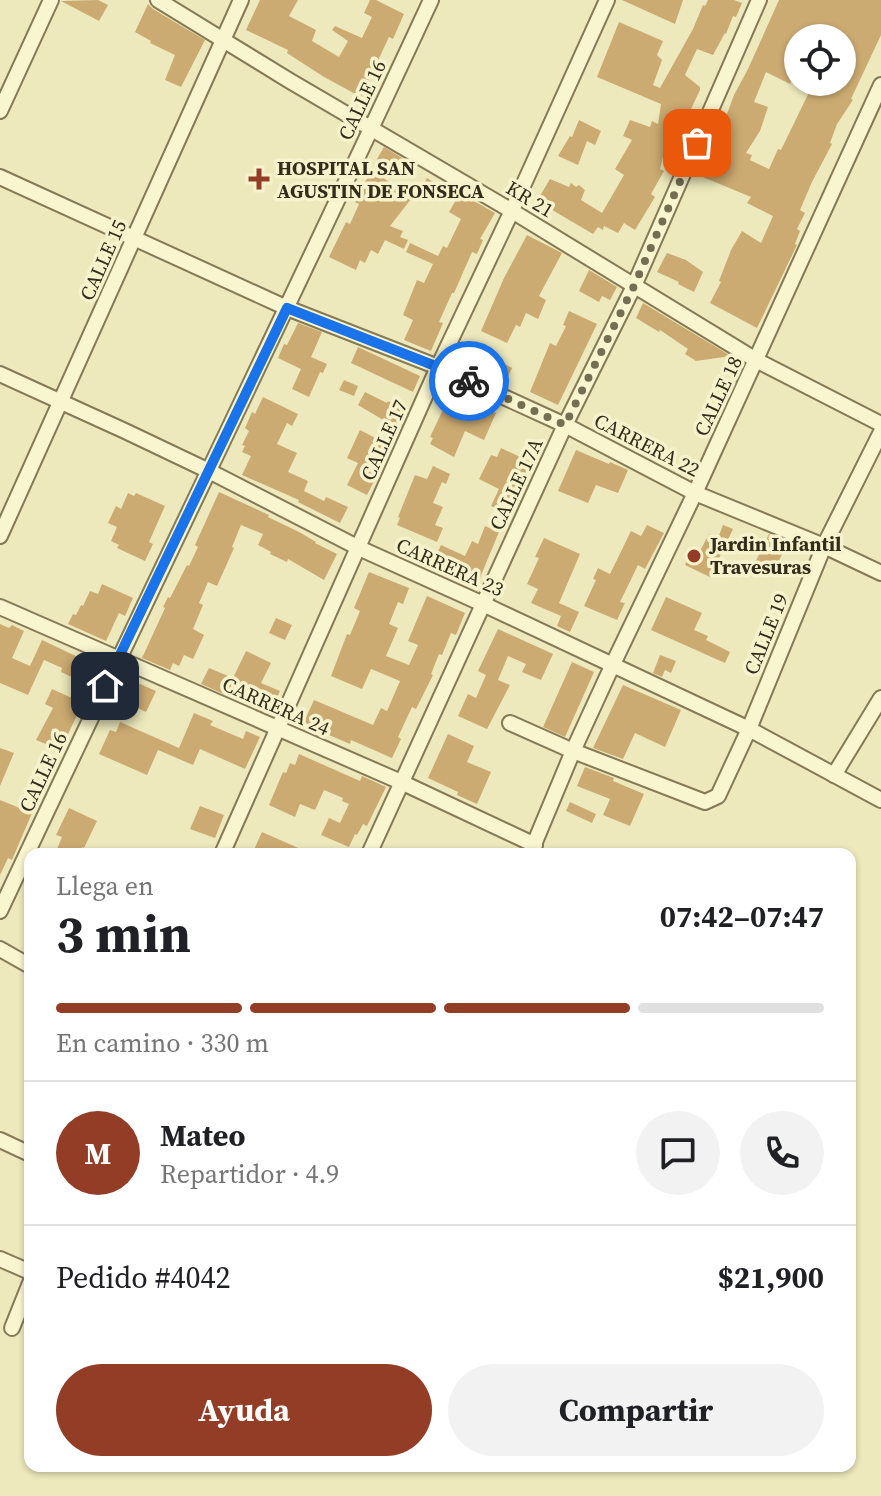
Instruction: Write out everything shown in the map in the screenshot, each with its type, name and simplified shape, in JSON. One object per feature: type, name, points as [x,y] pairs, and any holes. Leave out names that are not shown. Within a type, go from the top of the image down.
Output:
[{"type":"street","points":[[0,111],[51,0]]},
{"type":"street","name":"KR 21","points":[[158,0],[756,360],[881,424]]},
{"type":"street","name":"CALLE 15","points":[[0,536],[241,0]]},
{"type":"street","name":"CALLE 16","points":[[29,848],[431,0]]},
{"type":"street","name":"CALLE 17","points":[[225,848],[438,367],[607,0]]},
{"type":"street","name":"CALLE 17A","points":[[372,848],[565,425],[634,286],[759,0]]},
{"type":"street","name":"CALLE 18","points":[[532,848],[573,751],[695,493],[881,85]]},
{"type":"street","name":"CARRERA 22","points":[[0,177],[287,308],[438,367],[565,425],[695,493],[881,573]]},
{"type":"street","name":"CARRERA 23","points":[[0,374],[209,471],[359,548],[749,729],[881,800]]},
{"type":"street","name":"CALLE 19","points":[[573,751],[705,802],[718,796],[824,546],[881,432]]},
{"type":"street","name":"CARRERA 24","points":[[0,607],[401,782],[530,848]]},
{"type":"street","points":[[834,775],[881,698]]},
{"type":"street","points":[[510,723],[573,751]]},
{"type":"street","name":"CALLE 16","points":[[0,911],[24,860]]},
{"type":"street","points":[[0,949],[24,963]]},
{"type":"street","points":[[0,1140],[24,1151]]},
{"type":"street","points":[[0,1259],[24,1269]]},
{"type":"street","points":[[12,1328],[24,1298]]},
{"type":"building","points":[[98,0],[108,5],[99,21],[61,1]]},
{"type":"building","points":[[260,0],[298,0],[289,16],[316,30],[312,41],[339,57],[348,41],[332,30],[335,26],[362,38],[372,17],[364,13],[370,0],[404,14],[393,39],[389,37],[361,97],[324,77],[287,53],[288,50],[246,30]]},
{"type":"building","points":[[622,0],[683,0],[675,24]]},
{"type":"building","points":[[708,0],[742,3],[713,55],[697,49],[685,75],[700,90],[672,149],[668,147],[663,157],[660,169],[664,171],[651,194],[655,197],[635,230],[624,223],[618,233],[604,226],[603,230],[598,227],[593,234],[537,201],[550,179],[569,187],[571,183],[576,187],[579,185],[585,190],[581,200],[602,213],[624,175],[615,169],[632,140],[623,136],[630,120],[650,127],[652,121],[658,124],[661,104],[597,77],[619,22],[663,41],[657,55],[662,60],[653,85],[660,88]]},
{"type":"building","points":[[779,0],[881,0],[881,35],[856,88],[856,24],[784,24],[784,81],[766,72],[754,102],[768,107],[760,131],[746,153],[752,155],[750,160],[769,169],[807,96],[852,96],[853,100],[837,124],[832,144],[800,210],[805,213],[797,229],[800,231],[797,245],[757,328],[710,303],[742,231],[761,243],[773,216],[747,203],[751,197],[698,175],[704,161],[707,162],[714,140],[717,141],[734,95]]},
{"type":"building","points":[[148,4],[205,40],[181,87],[165,80],[175,55],[135,32]]},
{"type":"building","points":[[579,120],[601,131],[595,145],[587,141],[578,165],[558,156],[572,137]]},
{"type":"building","points":[[384,147],[412,164],[406,174],[377,159]]},
{"type":"building","points":[[372,169],[411,199],[390,226],[403,231],[400,237],[408,240],[404,249],[385,240],[378,254],[371,250],[365,263],[360,260],[356,270],[329,257],[346,222],[350,224],[359,204],[355,202]]},
{"type":"building","points":[[427,178],[436,184],[427,199],[418,194]]},
{"type":"building","points":[[460,193],[495,213],[480,239],[483,240],[477,254],[472,252],[452,293],[431,351],[404,340],[413,320],[403,315],[417,280],[424,283],[433,264],[406,252],[410,243],[438,256],[443,246],[447,248],[461,219],[449,212]]},
{"type":"building","points":[[527,235],[562,253],[539,296],[546,300],[538,319],[526,313],[520,327],[516,325],[507,343],[481,331]]},
{"type":"building","points":[[667,253],[686,260],[703,272],[694,292],[657,272]]},
{"type":"building","points":[[589,270],[617,287],[610,300],[602,296],[599,302],[579,291]]},
{"type":"building","points":[[643,303],[731,356],[696,361],[685,354],[688,349],[636,318]]},
{"type":"building","points":[[569,311],[597,324],[558,405],[530,392],[550,343],[556,346],[566,326],[563,325]]},
{"type":"building","points":[[298,323],[322,332],[311,357],[327,364],[309,397],[292,389],[301,369],[278,358]]},
{"type":"building","points":[[358,347],[420,376],[413,392],[351,363]]},
{"type":"building","points":[[498,361],[512,368],[504,385],[490,379]]},
{"type":"building","points":[[344,380],[358,386],[354,396],[339,390]]},
{"type":"building","points":[[365,392],[404,409],[395,427],[358,405]]},
{"type":"building","points":[[451,393],[496,413],[484,440],[465,431],[454,457],[430,444],[433,438],[430,437]]},
{"type":"building","points":[[263,397],[298,414],[292,426],[287,423],[277,444],[297,453],[288,472],[308,481],[304,491],[324,501],[326,497],[348,507],[340,523],[299,500],[242,475],[251,456],[242,452],[249,431],[245,428]]},
{"type":"building","points":[[360,430],[387,444],[370,479],[374,481],[367,495],[347,485],[358,463],[347,458]]},
{"type":"building","points":[[501,448],[531,462],[507,513],[491,506],[499,489],[479,479],[491,455],[497,457]]},
{"type":"building","points":[[576,450],[628,470],[618,493],[596,485],[588,503],[558,491]]},
{"type":"building","points":[[433,466],[450,474],[446,484],[442,482],[433,503],[443,507],[435,525],[443,528],[437,542],[397,525],[415,475],[427,479]]},
{"type":"building","points":[[219,492],[269,515],[337,554],[324,580],[288,559],[287,562],[270,554],[258,545],[263,534],[241,525],[217,586],[208,582],[199,603],[203,605],[193,629],[204,635],[193,659],[184,655],[179,666],[173,663],[170,670],[142,658],[168,597],[198,547],[195,545]]},
{"type":"building","points":[[128,493],[134,496],[136,493],[165,506],[149,542],[153,544],[145,561],[117,548],[119,545],[111,541],[117,527],[108,523],[116,506],[121,509]]},
{"type":"building","points":[[647,525],[664,533],[645,569],[638,565],[620,602],[625,603],[617,620],[584,606],[598,568],[610,574],[631,531],[641,536]]},
{"type":"building","points":[[723,525],[733,529],[710,577],[685,565],[692,550],[699,553],[709,534],[718,538]]},
{"type":"building","points":[[485,526],[499,532],[479,580],[450,567],[447,575],[431,568],[441,545],[465,556],[472,541],[478,544]]},
{"type":"building","points":[[769,534],[788,543],[773,572],[769,570],[767,574],[753,567]]},
{"type":"building","points":[[544,538],[580,554],[559,603],[579,612],[570,632],[557,626],[561,616],[531,603],[538,589],[527,584]]},
{"type":"building","points":[[369,572],[409,588],[403,604],[398,602],[389,624],[398,628],[386,656],[409,665],[418,645],[408,641],[427,596],[465,613],[456,635],[451,633],[442,655],[439,654],[433,675],[416,709],[412,707],[392,758],[303,724],[314,700],[373,725],[381,708],[387,711],[400,681],[371,669],[362,689],[331,676],[347,634],[350,635],[360,611],[354,608]]},
{"type":"building","points":[[102,584],[133,598],[125,616],[119,613],[106,641],[68,624],[73,614],[76,615],[83,606],[90,591],[98,594]]},
{"type":"building","points":[[666,597],[702,613],[694,630],[730,652],[725,663],[651,630]]},
{"type":"building","points":[[276,618],[292,625],[285,640],[269,633]]},
{"type":"building","points":[[0,624],[24,631],[12,658],[30,666],[42,640],[97,666],[89,685],[44,660],[28,695],[0,683]]},
{"type":"building","points":[[498,629],[553,654],[541,680],[522,672],[526,664],[508,656],[498,680],[510,685],[487,729],[458,716],[468,694],[476,698],[486,675],[478,671]]},
{"type":"building","points":[[246,651],[271,663],[261,683],[280,691],[269,714],[201,684],[209,668],[233,678]]},
{"type":"building","points":[[660,655],[676,661],[671,673],[665,670],[662,677],[653,673]]},
{"type":"building","points":[[572,662],[594,672],[565,737],[543,727]]},
{"type":"building","points":[[131,680],[156,691],[146,712],[121,700]]},
{"type":"building","points":[[623,685],[681,710],[665,747],[635,733],[623,759],[593,748]]},
{"type":"building","points":[[52,689],[83,703],[58,749],[36,740],[53,708],[45,704]]},
{"type":"building","points":[[194,713],[213,721],[210,725],[243,739],[246,731],[260,737],[245,769],[200,749],[193,765],[158,750],[147,775],[99,754],[110,730],[116,732],[120,722],[179,748]]},
{"type":"building","points":[[448,734],[474,746],[467,762],[491,772],[477,804],[428,778]]},
{"type":"building","points":[[0,748],[14,753],[0,786]]},
{"type":"building","points":[[299,754],[360,781],[362,776],[386,787],[367,826],[363,824],[349,847],[321,835],[329,818],[340,823],[349,804],[342,801],[343,798],[324,790],[315,810],[300,804],[295,817],[269,805],[283,772],[286,773],[290,763],[295,765]]},
{"type":"building","points":[[585,767],[644,794],[630,826],[603,815],[610,799],[577,786]]},
{"type":"building","points":[[0,800],[32,813],[12,860],[8,858],[0,875]]},
{"type":"building","points":[[570,802],[596,814],[592,823],[566,811]]},
{"type":"building","points":[[200,806],[224,815],[215,838],[190,829]]},
{"type":"building","points":[[69,808],[97,821],[84,848],[57,848],[62,837],[56,835]]},
{"type":"building","points":[[262,832],[298,848],[255,848]]},
{"type":"way so far","points":[[469,381],[565,425],[634,286],[697,143]]},
{"type":"place","name":"HOSPITAL SAN AGUSTIN DE FONSECA","points":[[259,179]]},
{"type":"place","name":"Jardin Infantil Travesuras","points":[[694,556]]},
{"type":"route","points":[[105,686],[287,308],[469,381]]}]
